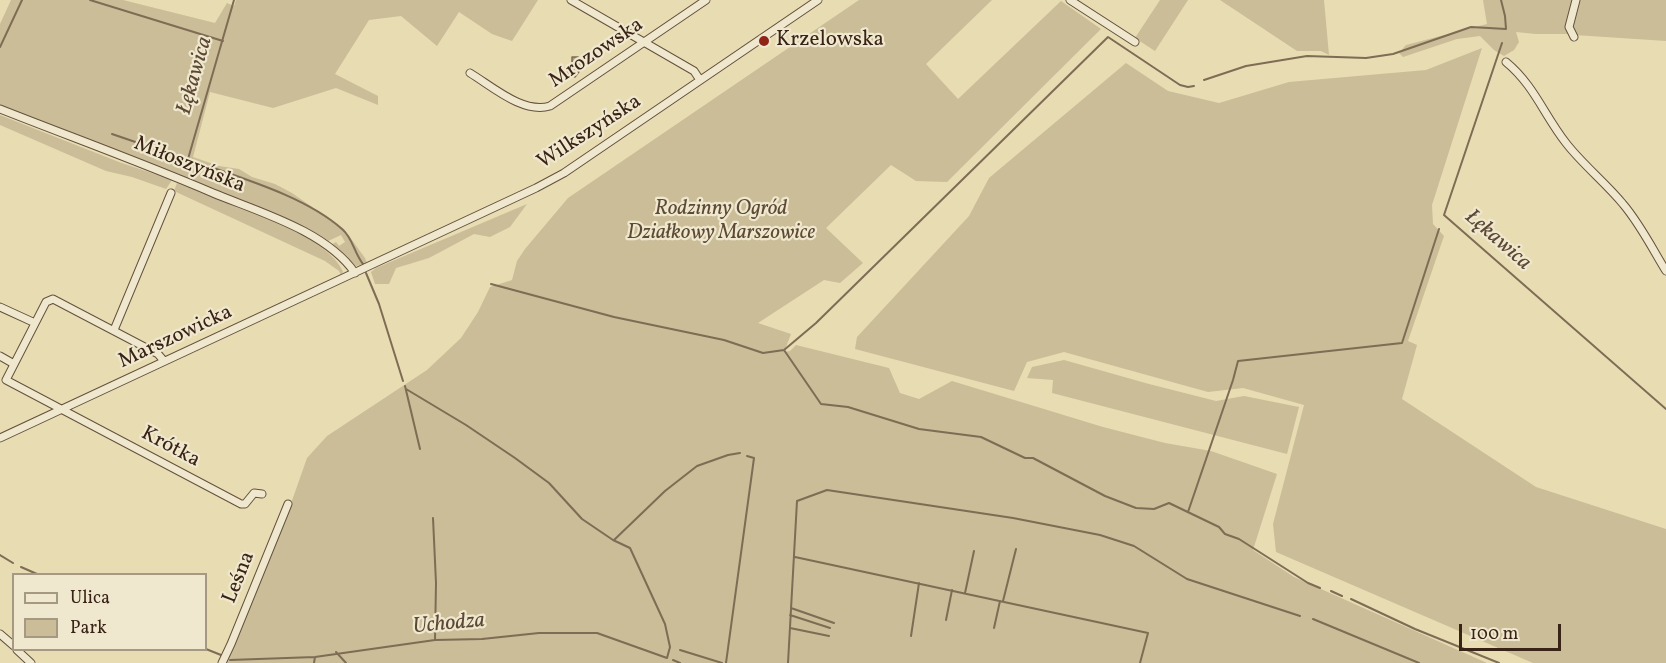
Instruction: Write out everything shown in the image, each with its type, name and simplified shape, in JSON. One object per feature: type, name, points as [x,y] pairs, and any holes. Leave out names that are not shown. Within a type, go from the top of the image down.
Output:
[{"type":"street","points":[[571,0],[694,71],[700,80]]},
{"type":"street","name":"Mrozowska","points":[[470,73],[522,104],[550,106],[706,0]]},
{"type":"street","name":"Wilkszyńska","points":[[366,268],[564,173],[818,0]]},
{"type":"street","points":[[1070,0],[1135,42]]},
{"type":"street","points":[[1574,37],[1569,27],[1576,0]]},
{"type":"street","points":[[1506,62],[1529,84],[1555,129],[1568,146],[1624,205],[1666,271]]},
{"type":"street","name":"Miłoszyńska","points":[[0,109],[293,226],[330,248],[343,258],[355,273]]},
{"type":"street","points":[[114,330],[171,193]]},
{"type":"street","name":"Marszowicka","points":[[0,438],[366,268]]},
{"type":"street","points":[[61,410],[6,380],[46,302],[53,299],[158,354],[164,361]]},
{"type":"street","points":[[0,307],[35,323]]},
{"type":"street","points":[[0,356],[14,364]]},
{"type":"street","name":"Krótka","points":[[61,410],[241,504],[245,504],[254,493],[262,494]]},
{"type":"street","name":"Leśna","points":[[222,663],[288,504]]},
{"type":"street","points":[[0,634],[12,644]]},
{"type":"street","points":[[18,651],[31,663]]},
{"type":"green space","points":[[11,0],[123,0],[215,23],[227,3],[234,6],[236,0],[538,0],[512,41],[492,34],[459,12],[437,46],[401,16],[369,20],[335,74],[378,96],[378,105],[336,88],[273,108],[210,92],[193,157],[219,166],[239,169],[252,177],[275,184],[292,193],[344,229],[367,263],[356,266],[331,245],[336,242],[339,246],[345,242],[341,235],[326,242],[292,221],[0,106],[0,24]]},
{"type":"green space","name":"Rodzinny Ogród Działkowy Marszowice","points":[[859,0],[992,0],[926,64],[958,99],[1061,1],[1101,29],[947,182],[916,181],[891,165],[826,228],[863,263],[840,283],[824,280],[758,323],[791,334],[784,352],[790,351],[796,345],[889,368],[900,393],[919,399],[952,381],[1103,427],[1165,443],[1211,451],[1277,474],[1253,550],[1294,577],[1487,663],[226,663],[282,529],[307,458],[327,436],[427,370],[461,338],[478,312],[490,287],[512,280],[517,261],[525,249],[568,198]]},
{"type":"green space","points":[[1160,0],[1188,0],[1155,51],[1135,38]]},
{"type":"green space","points":[[1220,0],[1324,0],[1329,55],[1321,51],[1297,51]]},
{"type":"green space","points":[[1483,0],[1573,0],[1566,25],[1568,34],[1516,32],[1519,42],[1514,50],[1504,56],[1480,36],[1457,39],[1403,57],[1399,53],[1406,45],[1487,24]]},
{"type":"green space","points":[[1577,0],[1666,0],[1666,41],[1575,35],[1572,22]]},
{"type":"green space","points":[[1482,48],[1432,205],[1433,224],[1444,236],[1408,341],[1417,345],[1402,399],[1536,487],[1666,529],[1666,663],[1533,663],[1276,552],[1273,524],[1304,405],[1243,388],[1208,392],[1064,352],[1027,362],[1014,391],[855,349],[857,337],[969,216],[989,178],[1126,63],[1168,91],[1219,103],[1289,82],[1426,70]]},
{"type":"green space","points":[[0,115],[119,162],[172,180],[166,189],[106,171],[0,125]]},
{"type":"green space","points":[[177,183],[295,231],[317,244],[334,258],[343,272],[341,275],[325,261],[174,191]]},
{"type":"green space","points":[[527,204],[510,227],[490,237],[474,234],[429,258],[396,268],[389,284],[375,284],[371,272],[376,268]]},
{"type":"green space","points":[[1064,360],[1216,401],[1244,396],[1299,407],[1287,454],[1052,393],[1053,380],[1027,378],[1032,367]]},
{"type":"shaded area","points":[[572,57],[578,57],[584,65],[575,77],[567,73],[565,68],[572,64]]},
{"type":"waterway","points":[[0,47],[22,0]]},
{"type":"waterway","points":[[90,0],[223,41]]},
{"type":"waterway","name":"Łękawica","points":[[188,159],[234,0]]},
{"type":"waterway","points":[[1204,80],[1246,66],[1307,56],[1366,58],[1393,54],[1471,27],[1506,29],[1501,0]]},
{"type":"waterway","points":[[784,350],[816,323],[1108,37],[1180,85],[1194,86]]},
{"type":"waterway","name":"Łękawica","points":[[1502,43],[1444,215],[1666,409]]},
{"type":"waterway","points":[[112,134],[191,161]]},
{"type":"waterway","points":[[199,163],[255,182],[311,207],[346,233],[363,264]]},
{"type":"waterway","points":[[1188,512],[1238,361],[1402,343],[1439,229]]},
{"type":"waterway","points":[[366,273],[379,304],[403,381]]},
{"type":"waterway","points":[[491,284],[614,317],[724,340],[763,353],[784,350],[821,404],[848,407],[919,429],[981,437],[1025,458],[1033,458],[1105,496],[1136,508],[1154,509],[1169,503],[1219,527],[1225,534],[1239,539],[1308,583],[1320,588]]},
{"type":"waterway","points":[[405,386],[420,449]]},
{"type":"waterway","name":"Uchodza","points":[[230,660],[315,657],[435,640],[482,639],[539,633],[597,633],[667,658],[670,647],[665,624],[630,548],[613,540],[582,519],[549,483],[515,458],[406,389]]},
{"type":"waterway","points":[[614,540],[665,491],[697,466],[740,453]]},
{"type":"waterway","points":[[726,663],[754,458],[747,456]]},
{"type":"waterway","points":[[788,663],[797,501],[827,490],[1013,518],[1100,535],[1134,546],[1187,579],[1300,616]]},
{"type":"waterway","points":[[433,518],[436,583],[435,640]]},
{"type":"waterway","points":[[1003,601],[1016,549]]},
{"type":"waterway","points":[[965,593],[974,551]]},
{"type":"waterway","name":"Uchodza","points":[[0,555],[13,563]]},
{"type":"waterway","points":[[795,557],[1148,633],[1140,663]]},
{"type":"waterway","name":"Uchodza","points":[[21,567],[35,573]]},
{"type":"waterway","points":[[911,636],[919,583]]},
{"type":"waterway","points":[[946,620],[952,590]]},
{"type":"waterway","points":[[1331,591],[1342,596]]},
{"type":"waterway","points":[[1351,599],[1415,629],[1499,663]]},
{"type":"waterway","points":[[994,628],[1000,601]]},
{"type":"waterway","points":[[791,608],[834,623]]},
{"type":"waterway","points":[[790,615],[830,628]]},
{"type":"waterway","points":[[1313,619],[1419,663]]},
{"type":"waterway","points":[[790,628],[829,636]]},
{"type":"waterway","name":"Uchodza","points":[[207,649],[221,655]]},
{"type":"waterway","points":[[680,650],[722,663]]},
{"type":"waterway","points":[[336,652],[346,663]]},
{"type":"waterway","name":"Uchodza","points":[[314,663],[315,657]]},
{"type":"waterway","name":"Uchodza","points":[[673,660],[680,663]]},
{"type":"place","name":"Krzelowska","points":[[764,41]]}]
